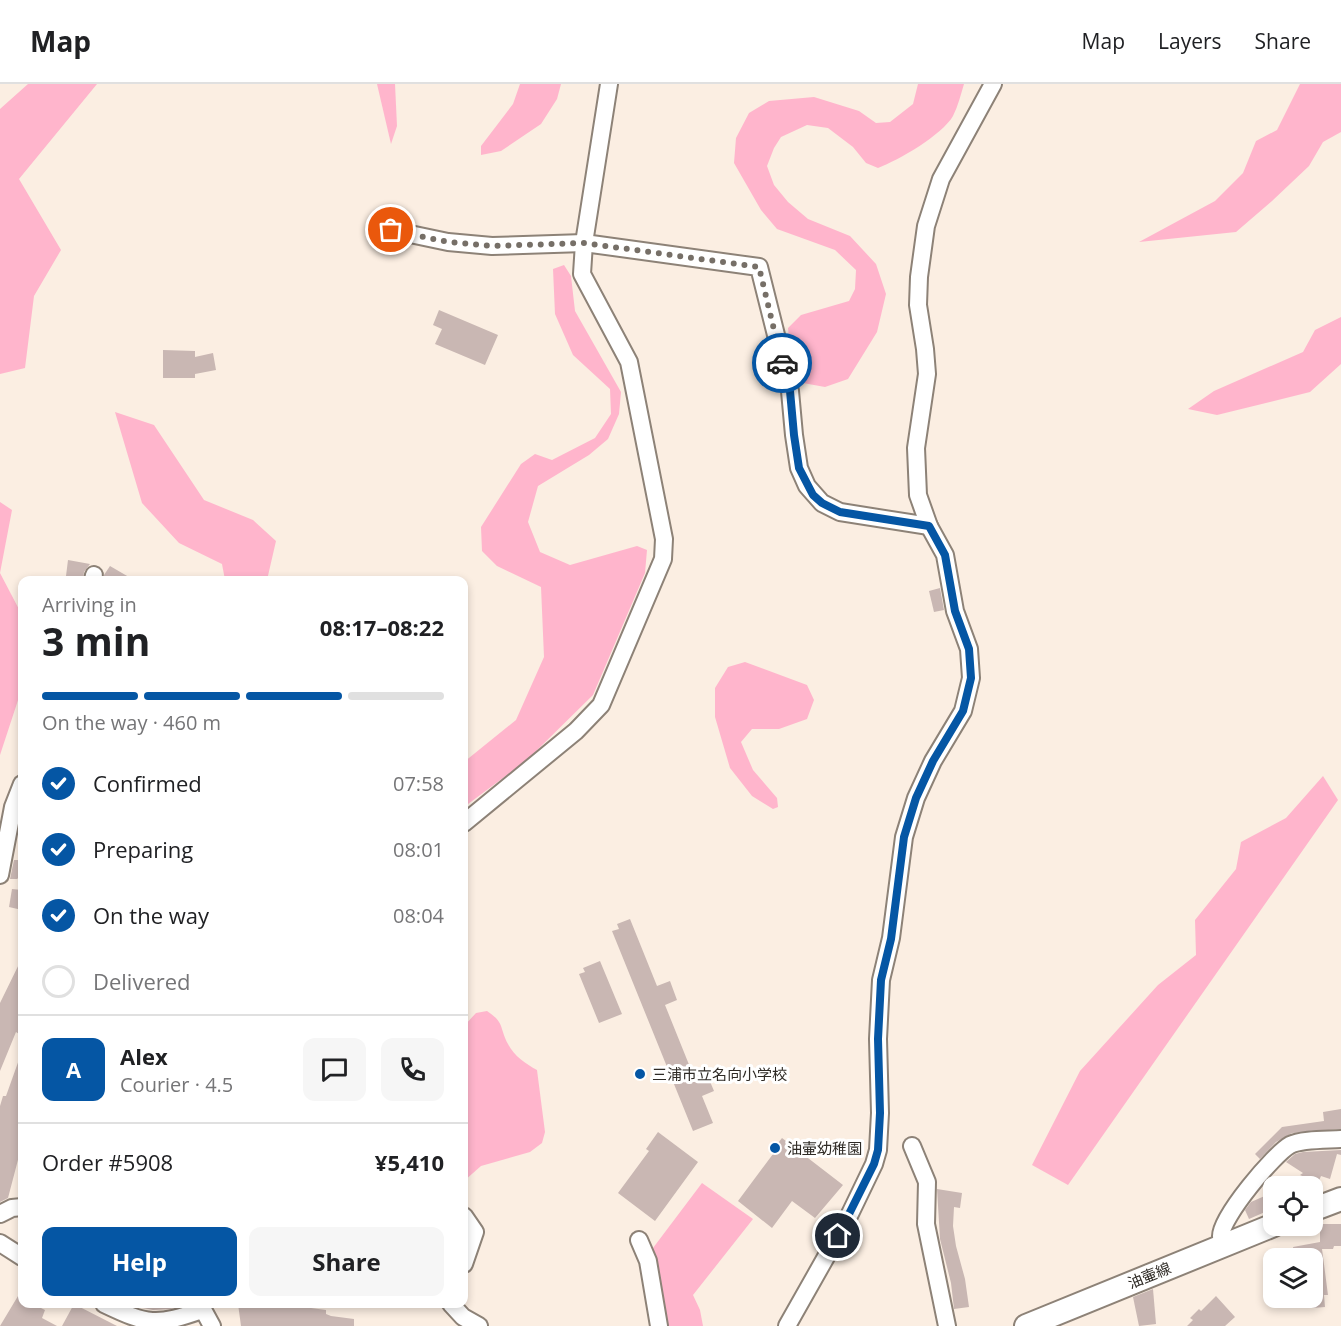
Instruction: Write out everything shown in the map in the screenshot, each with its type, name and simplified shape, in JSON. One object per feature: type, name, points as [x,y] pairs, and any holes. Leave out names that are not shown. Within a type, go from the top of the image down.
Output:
[{"type":"main road","points":[[1323,1206],[1341,1199]]},
{"type":"main road","name":"油壷線","points":[[1028,1326],[1263,1229]]},
{"type":"street","points":[[468,820],[576,731],[601,705],[663,559],[664,539],[629,362],[582,274],[584,243],[609,84]]},
{"type":"street","points":[[787,1326],[848,1218],[876,1157],[880,1113],[878,1039],[881,980],[891,939],[904,837],[916,798],[933,761],[963,711],[971,678],[969,649],[955,611],[945,555],[929,526],[918,495],[916,448],[927,374],[926,349],[918,305],[921,256],[926,226],[941,179],[993,84]]},
{"type":"street","points":[[379,231],[391,230],[448,242],[492,246],[584,243],[759,267],[790,391],[799,468],[807,486],[822,503],[840,512],[929,526]]},
{"type":"street","points":[[0,875],[13,807],[18,794]]},
{"type":"street","points":[[1223,1245],[1221,1235],[1224,1224],[1240,1198],[1280,1152],[1293,1143],[1341,1138]]},
{"type":"street","points":[[912,1146],[927,1182],[926,1224],[947,1326]]},
{"type":"street","points":[[0,1214],[18,1207]]},
{"type":"street","points":[[468,1222],[475,1232],[468,1252]]},
{"type":"street","points":[[639,1240],[648,1261],[659,1326]]},
{"type":"street","points":[[0,1243],[18,1254]]},
{"type":"street","points":[[112,1308],[138,1320],[168,1325],[199,1308]]},
{"type":"street","points":[[202,1308],[212,1326]]},
{"type":"street","points":[[455,1308],[463,1317],[479,1326]]},
{"type":"shaded area","points":[[28,84],[97,84],[19,179],[61,250],[34,296],[25,368],[0,374],[0,109]]},
{"type":"shaded area","points":[[377,84],[395,84],[397,126],[391,144]]},
{"type":"shaded area","points":[[520,84],[561,84],[557,99],[541,124],[501,151],[481,155],[481,146],[513,104]]},
{"type":"shaded area","points":[[918,84],[964,84],[953,116],[940,131],[897,159],[878,168],[866,163],[853,147],[828,128],[807,125],[781,137],[767,166],[774,185],[788,202],[808,219],[850,236],[876,264],[886,294],[877,332],[848,379],[825,387],[803,383],[792,368],[788,328],[801,315],[849,301],[855,289],[856,270],[835,250],[777,229],[761,210],[734,163],[736,138],[749,113],[769,101],[814,97],[859,111],[876,123],[890,122],[913,104]]},
{"type":"shaded area","points":[[1300,84],[1341,84],[1341,132],[1323,142],[1309,166],[1236,232],[1139,242],[1215,201],[1243,173],[1256,141],[1277,130]]},
{"type":"shaded area","points":[[564,265],[571,276],[575,311],[621,392],[619,414],[608,439],[589,455],[538,486],[528,522],[540,552],[570,565],[637,546],[647,550],[645,573],[593,695],[527,760],[468,804],[468,759],[516,720],[544,657],[541,587],[497,566],[482,551],[481,527],[521,464],[535,454],[552,460],[595,438],[611,414],[610,389],[573,355],[555,314],[553,269]]},
{"type":"shaded area","points":[[1341,317],[1341,364],[1310,392],[1217,415],[1188,409],[1214,391],[1303,352],[1315,330]]},
{"type":"shaded area","points":[[115,412],[154,425],[204,500],[253,520],[276,541],[268,576],[224,576],[222,564],[179,543],[142,503]]},
{"type":"shaded area","points":[[0,502],[12,510],[0,573]]},
{"type":"shaded area","points":[[0,573],[18,607],[18,700],[0,755]]},
{"type":"shaded area","points":[[745,662],[807,685],[814,700],[807,719],[779,729],[752,729],[741,742],[753,770],[777,798],[778,807],[773,809],[752,796],[730,768],[715,717],[715,688],[728,667]]},
{"type":"shaded area","points":[[1323,776],[1338,800],[1068,1185],[1032,1165],[1080,1071],[1158,985],[1196,955],[1195,920],[1236,869],[1241,842],[1286,818]]},
{"type":"shaded area","points":[[487,1011],[493,1015],[514,1052],[537,1070],[545,1132],[542,1143],[530,1152],[481,1166],[468,1177],[468,1022],[476,1013]]},
{"type":"shaded area","points":[[702,1183],[753,1219],[693,1295],[700,1310],[703,1326],[668,1326],[653,1248]]},
{"type":"building","points":[[439,310],[498,335],[485,365],[435,344],[442,329],[433,325]]},
{"type":"building","points":[[163,350],[195,351],[195,357],[213,353],[216,370],[195,374],[195,378],[163,378]]},
{"type":"building","points":[[68,560],[90,564],[83,576],[66,576]]},
{"type":"building","points":[[110,566],[127,576],[104,576]]},
{"type":"building","points":[[940,588],[944,610],[934,612],[929,591]]},
{"type":"building","points":[[14,860],[18,860],[18,878],[10,879]]},
{"type":"building","points":[[12,889],[18,890],[18,909],[9,907]]},
{"type":"building","points":[[630,919],[657,986],[670,981],[677,1000],[665,1005],[694,1077],[706,1072],[714,1091],[702,1096],[713,1123],[693,1131],[612,931],[619,929],[617,924]]},
{"type":"building","points":[[600,961],[622,1014],[599,1023],[579,974],[585,972],[583,968]]},
{"type":"building","points":[[18,966],[18,1033],[16,1032],[0,1071],[0,1003]]},
{"type":"building","points":[[18,1062],[18,1160],[8,1198],[0,1202],[0,1106],[3,1096],[6,1096]]},
{"type":"building","points":[[1341,1109],[1341,1129],[1292,1133],[1276,1142],[1260,1159],[1255,1154],[1282,1127],[1324,1121],[1323,1112]]},
{"type":"building","points":[[658,1132],[698,1162],[655,1221],[618,1193],[649,1151],[646,1149]]},
{"type":"building","points":[[782,1138],[843,1185],[815,1218],[792,1201],[772,1228],[738,1201]]},
{"type":"building","points":[[1341,1150],[1341,1155],[1337,1154],[1330,1179],[1323,1176],[1302,1176],[1300,1175],[1303,1173],[1286,1162],[1295,1154]]},
{"type":"building","points":[[937,1189],[962,1193],[960,1208],[954,1207],[953,1226],[969,1307],[954,1309],[951,1283],[940,1239]]},
{"type":"building","points":[[1263,1197],[1263,1213],[1249,1219],[1245,1210],[1251,1202]]},
{"type":"building","points":[[1323,1224],[1341,1224],[1341,1246],[1334,1246],[1333,1249],[1293,1248],[1320,1242],[1320,1236],[1323,1236]]},
{"type":"building","points":[[1323,1257],[1328,1295],[1324,1295],[1325,1307],[1323,1307]]},
{"type":"building","points":[[1153,1289],[1156,1324],[1139,1326],[1133,1297]]},
{"type":"building","points":[[18,1296],[18,1308],[41,1308],[45,1310],[42,1318],[57,1326],[0,1326]]},
{"type":"building","points":[[1216,1296],[1235,1317],[1225,1326],[1187,1326],[1193,1320],[1190,1318]]},
{"type":"building","points":[[72,1308],[82,1308],[117,1326],[62,1326]]},
{"type":"building","points":[[143,1308],[174,1308],[171,1309]]},
{"type":"building","points":[[239,1308],[311,1308],[326,1310],[326,1314],[331,1316],[354,1319],[354,1326],[241,1326]]},
{"type":"way so far","points":[[391,230],[448,242],[492,246],[584,243],[759,267],[782,363]]},
{"type":"place","name":"三浦市立名向小学校","points":[[640,1074]]},
{"type":"place","name":"油壷幼稚園","points":[[775,1148]]},
{"type":"route","points":[[782,363],[790,391],[799,468],[813,495],[822,503],[840,512],[929,526],[945,555],[950,573],[955,611],[969,649],[971,678],[963,711],[933,761],[916,798],[904,837],[891,939],[881,980],[878,1039],[880,1113],[878,1150],[874,1164],[838,1236]]}]
